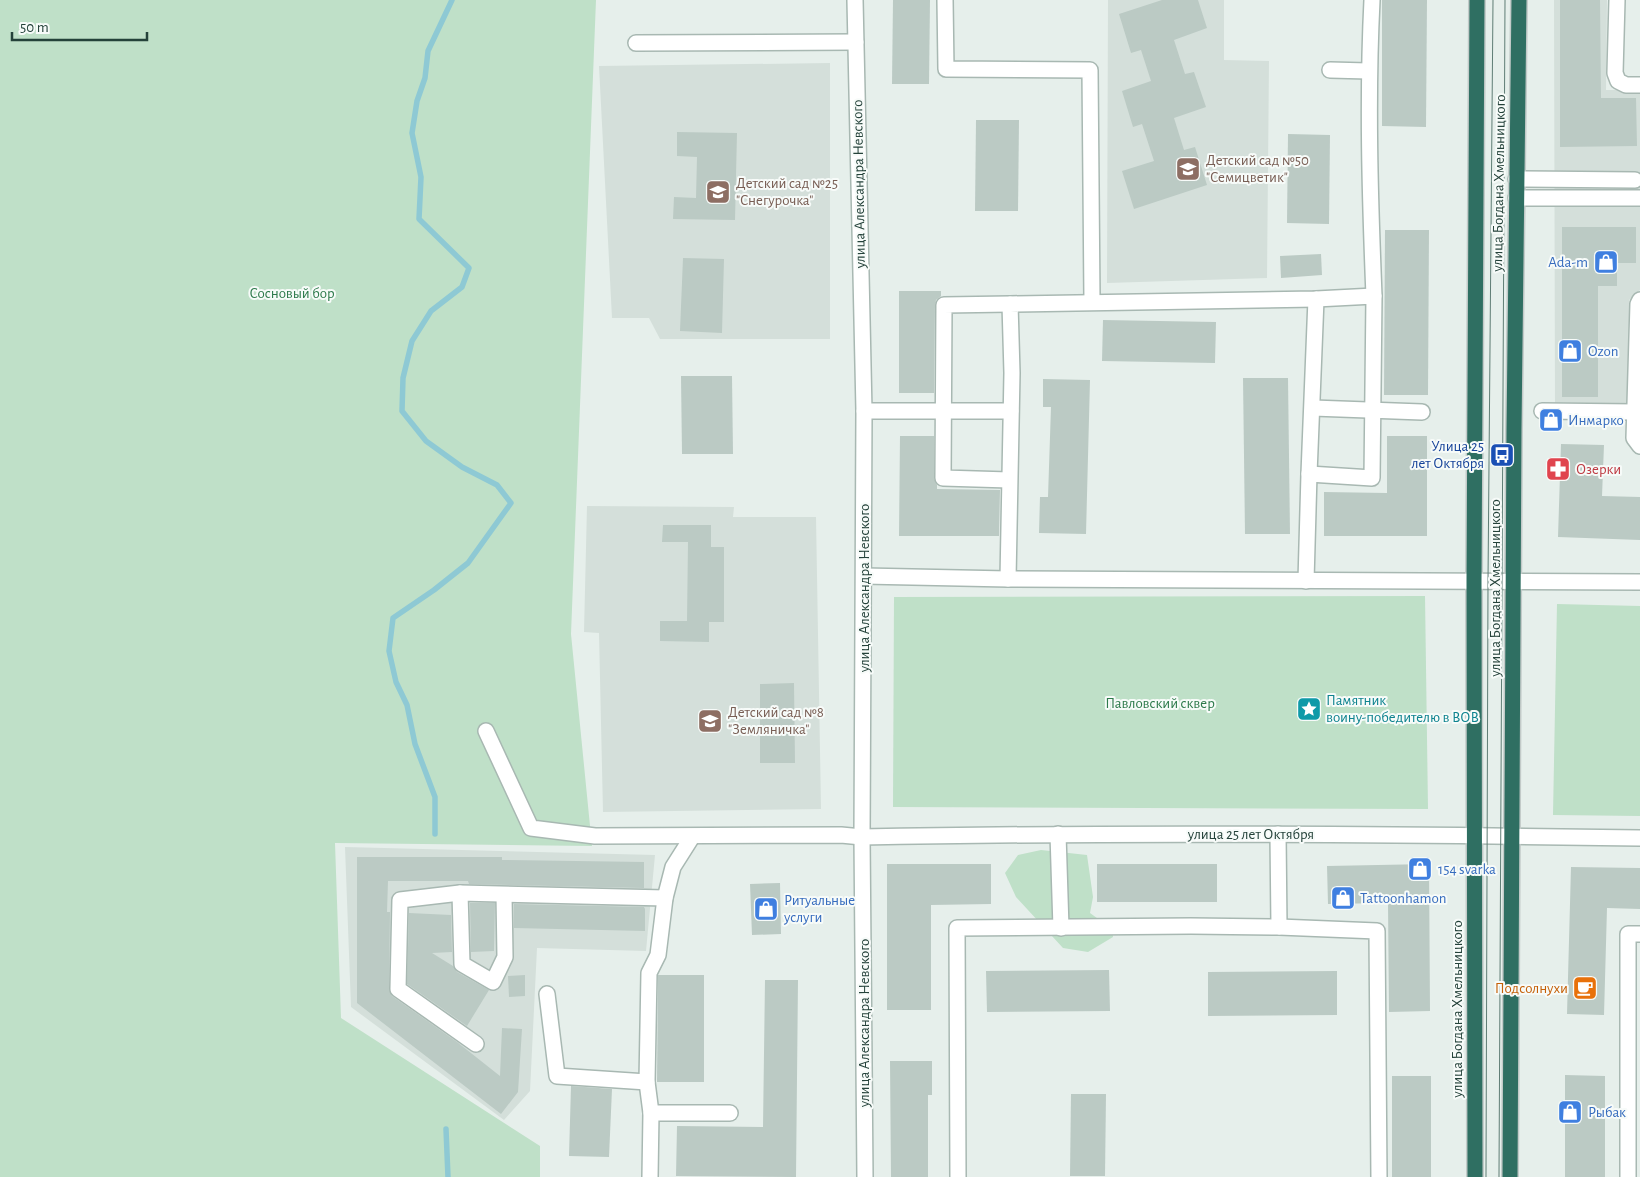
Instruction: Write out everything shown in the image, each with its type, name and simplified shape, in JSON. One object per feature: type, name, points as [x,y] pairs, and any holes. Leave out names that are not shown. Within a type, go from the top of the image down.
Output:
[{"type":"highway","name":"улица Богдана Хмельницкого","points":[[1475,1177],[1474,581],[1477,0]]},
{"type":"highway","name":"улица Богдана Хмельницкого","points":[[1510,1177],[1516,180],[1519,0]]},
{"type":"street","name":"улица Александра Невского","points":[[855,0],[864,411],[862,837],[865,1177]]},
{"type":"street","points":[[944,0],[946,69],[1090,70],[1092,301]]},
{"type":"street","points":[[1309,474],[1372,478],[1374,296],[1368,71],[1372,0]]},
{"type":"street","points":[[1617,0],[1615,73],[1618,81],[1626,85],[1640,85]]},
{"type":"street","points":[[636,43],[856,42]]},
{"type":"street","points":[[1330,70],[1368,71]]},
{"type":"street","points":[[1516,180],[1635,180]]},
{"type":"street","points":[[1516,198],[1640,198]]},
{"type":"street","points":[[1009,480],[943,478],[944,305],[1092,301],[1316,299],[1374,296]]},
{"type":"street","points":[[1306,581],[1316,299]]},
{"type":"street","points":[[1640,300],[1638,304],[1634,438],[1640,446]]},
{"type":"street","points":[[1008,579],[1012,372],[1010,304]]},
{"type":"street","points":[[1313,408],[1422,412]]},
{"type":"street","points":[[864,411],[1011,411]]},
{"type":"street","points":[[1542,411],[1635,412]]},
{"type":"street","points":[[864,576],[1008,579],[1640,582]]},
{"type":"street","name":"улица 25 лет Октября","points":[[486,731],[530,828],[595,836],[841,835],[862,837],[1058,834],[1278,834],[1640,838]]},
{"type":"street","points":[[1058,834],[1061,928]]},
{"type":"street","points":[[1278,834],[1279,927]]},
{"type":"street","points":[[650,1177],[651,1113],[647,1082],[649,973],[658,955],[665,898],[673,867],[692,837]]},
{"type":"street","points":[[476,1044],[398,989],[400,900],[460,893],[665,898]]},
{"type":"street","points":[[460,893],[462,964],[493,982],[505,957],[504,894]]},
{"type":"street","points":[[958,1177],[957,928],[1191,926],[1377,931],[1379,1177]]},
{"type":"street","points":[[1628,1177],[1634,1148],[1628,934],[1640,934]]},
{"type":"street","points":[[547,994],[557,1076],[647,1082]]},
{"type":"street","points":[[651,1113],[730,1113]]},
{"type":"shaded area","name":"Детский сад №50 \"Семицветик\"","points":[[1108,0],[1224,0],[1224,60],[1269,61],[1267,278],[1107,283]]},
{"type":"shaded area","points":[[1554,0],[1607,0],[1606,90],[1640,90],[1640,290],[1629,300],[1630,408],[1555,407]]},
{"type":"shaded area","name":"Детский сад №25 \"Снегурочка\"","points":[[830,63],[830,339],[660,339],[649,318],[612,318],[599,66]]},
{"type":"shaded area","name":"Детский сад №8 \"Земляничка\"","points":[[587,506],[734,507],[733,517],[816,517],[821,809],[603,812],[599,633],[584,632]]},
{"type":"shaded area","points":[[345,847],[655,855],[646,951],[537,948],[530,1091],[504,1120],[351,1007]]},
{"type":"green space","name":"Сосновый бор","points":[[0,0],[596,0],[571,634],[592,846],[335,843],[341,1018],[540,1146],[540,1177],[0,1177]]},
{"type":"green space","name":"Павловский сквер","points":[[1425,596],[1428,809],[893,807],[894,597]]},
{"type":"green space","points":[[1557,604],[1640,606],[1640,816],[1553,815]]},
{"type":"green space","points":[[1041,850],[1087,855],[1093,897],[1090,913],[1112,929],[1113,937],[1088,952],[1063,948],[1016,897],[1005,873],[1018,855]]},
{"type":"building","points":[[893,0],[930,0],[929,84],[892,84]]},
{"type":"building","points":[[1162,0],[1198,0],[1207,28],[1174,40],[1185,74],[1194,72],[1206,107],[1174,118],[1184,150],[1195,147],[1207,185],[1134,209],[1122,171],[1154,161],[1142,124],[1133,127],[1122,91],[1151,81],[1141,50],[1131,53],[1119,14]]},
{"type":"building","points":[[1382,0],[1427,0],[1426,127],[1382,126]]},
{"type":"building","points":[[1560,0],[1600,0],[1601,98],[1636,98],[1637,146],[1560,147]]},
{"type":"building","points":[[976,120],[1019,120],[1018,211],[975,211]]},
{"type":"building","points":[[677,132],[737,133],[735,220],[673,219],[674,197],[696,198],[697,157],[677,156]]},
{"type":"building","points":[[1288,134],[1330,135],[1329,224],[1287,223]]},
{"type":"building","points":[[1562,227],[1636,227],[1636,263],[1617,263],[1617,286],[1598,286],[1598,397],[1562,397]]},
{"type":"building","points":[[1385,230],[1429,230],[1428,395],[1384,395]]},
{"type":"building","points":[[1321,254],[1322,275],[1281,278],[1280,256]]},
{"type":"building","points":[[683,258],[724,259],[722,333],[680,331]]},
{"type":"building","points":[[899,291],[941,291],[941,296],[936,300],[935,305],[934,393],[899,393]]},
{"type":"building","points":[[1103,320],[1216,322],[1215,363],[1102,361]]},
{"type":"building","points":[[681,376],[732,376],[733,454],[682,454]]},
{"type":"building","points":[[1243,378],[1288,378],[1290,534],[1245,534]]},
{"type":"building","points":[[1043,379],[1090,380],[1086,534],[1039,533],[1040,497],[1048,497],[1051,407],[1043,407]]},
{"type":"building","points":[[900,436],[934,436],[934,478],[937,489],[1000,490],[999,536],[899,536]]},
{"type":"building","points":[[1387,436],[1427,436],[1427,536],[1324,536],[1324,492],[1387,493]]},
{"type":"building","points":[[1561,444],[1604,445],[1602,496],[1640,497],[1640,540],[1558,537]]},
{"type":"building","points":[[663,525],[711,525],[711,547],[724,547],[724,622],[709,622],[709,642],[660,641],[660,621],[687,621],[688,542],[662,542]]},
{"type":"building","points":[[794,683],[795,763],[760,763],[760,684]]},
{"type":"building","points":[[357,857],[502,857],[502,860],[644,862],[644,888],[469,884],[468,881],[388,881],[387,912],[390,912],[389,989],[392,996],[457,1042],[500,1076],[502,1028],[522,1029],[518,1092],[501,1114],[357,1003]]},
{"type":"building","points":[[887,864],[991,864],[991,904],[931,905],[931,1010],[887,1010]]},
{"type":"building","points":[[1097,864],[1217,864],[1217,902],[1097,902]]},
{"type":"building","points":[[1429,864],[1430,1011],[1389,1012],[1388,903],[1328,904],[1327,866]]},
{"type":"building","points":[[1571,867],[1640,868],[1640,909],[1607,908],[1604,1015],[1567,1014]]},
{"type":"building","name":"Ритуальные услуги","points":[[780,883],[781,934],[752,935],[750,884]]},
{"type":"building","points":[[470,903],[495,903],[494,951],[471,952]]},
{"type":"building","points":[[514,904],[644,907],[645,931],[514,928]]},
{"type":"building","points":[[409,913],[451,915],[452,952],[432,953],[453,966],[457,972],[489,990],[467,1026],[407,984]]},
{"type":"building","points":[[1109,970],[1110,1011],[987,1012],[986,971]]},
{"type":"building","points":[[1337,971],[1337,1015],[1208,1016],[1208,972]]},
{"type":"building","points":[[525,975],[525,996],[509,997],[508,976]]},
{"type":"building","points":[[658,975],[704,975],[704,1082],[657,1082]]},
{"type":"building","points":[[765,980],[798,980],[796,1177],[676,1176],[677,1126],[763,1127]]},
{"type":"building","points":[[890,1061],[932,1061],[932,1095],[928,1095],[928,1177],[891,1177]]},
{"type":"building","points":[[1565,1075],[1605,1076],[1605,1177],[1565,1177]]},
{"type":"building","points":[[1392,1076],[1431,1076],[1431,1177],[1392,1177]]},
{"type":"building","points":[[571,1086],[612,1089],[609,1157],[569,1156]]},
{"type":"building","points":[[1071,1094],[1106,1094],[1105,1176],[1070,1176]]},
{"type":"waterway","points":[[435,834],[435,797],[415,744],[407,705],[396,682],[389,651],[393,618],[434,590],[468,563],[511,503],[497,485],[462,467],[426,441],[402,411],[403,378],[412,341],[431,311],[462,287],[469,268],[419,219],[421,177],[412,133],[417,101],[425,78],[428,51],[452,0]]},
{"type":"waterway","points":[[446,1129],[448,1177]]},
{"type":"tram line","points":[[1486,1177],[1488,581],[1493,0]]},
{"type":"tram line","points":[[1499,1177],[1505,0]]},
{"type":"place","name":"Детский сад №50 \"Семицветик\"","points":[[1188,169]]},
{"type":"place","name":"Детский сад №25 \"Снегурочка\"","points":[[718,192]]},
{"type":"place","name":"Ada-m","points":[[1606,262]]},
{"type":"place","name":"Ozon","points":[[1570,351]]},
{"type":"place","name":"Инмарко","points":[[1551,420]]},
{"type":"place","name":"Улица 25 лет Октября","points":[[1502,455]]},
{"type":"place","name":"Озерки","points":[[1558,469]]},
{"type":"place","name":"Памятник воину-победителю в ВОВ","points":[[1309,709]]},
{"type":"place","name":"Детский сад №8 \"Земляничка\"","points":[[710,721]]},
{"type":"place","name":"154 svarka","points":[[1420,869]]},
{"type":"place","name":"Tattoonhamon","points":[[1343,898]]},
{"type":"place","name":"Ритуальные услуги","points":[[766,909]]},
{"type":"place","name":"Подсолнухи","points":[[1585,988]]},
{"type":"place","name":"Рыбак","points":[[1570,1112]]}]
